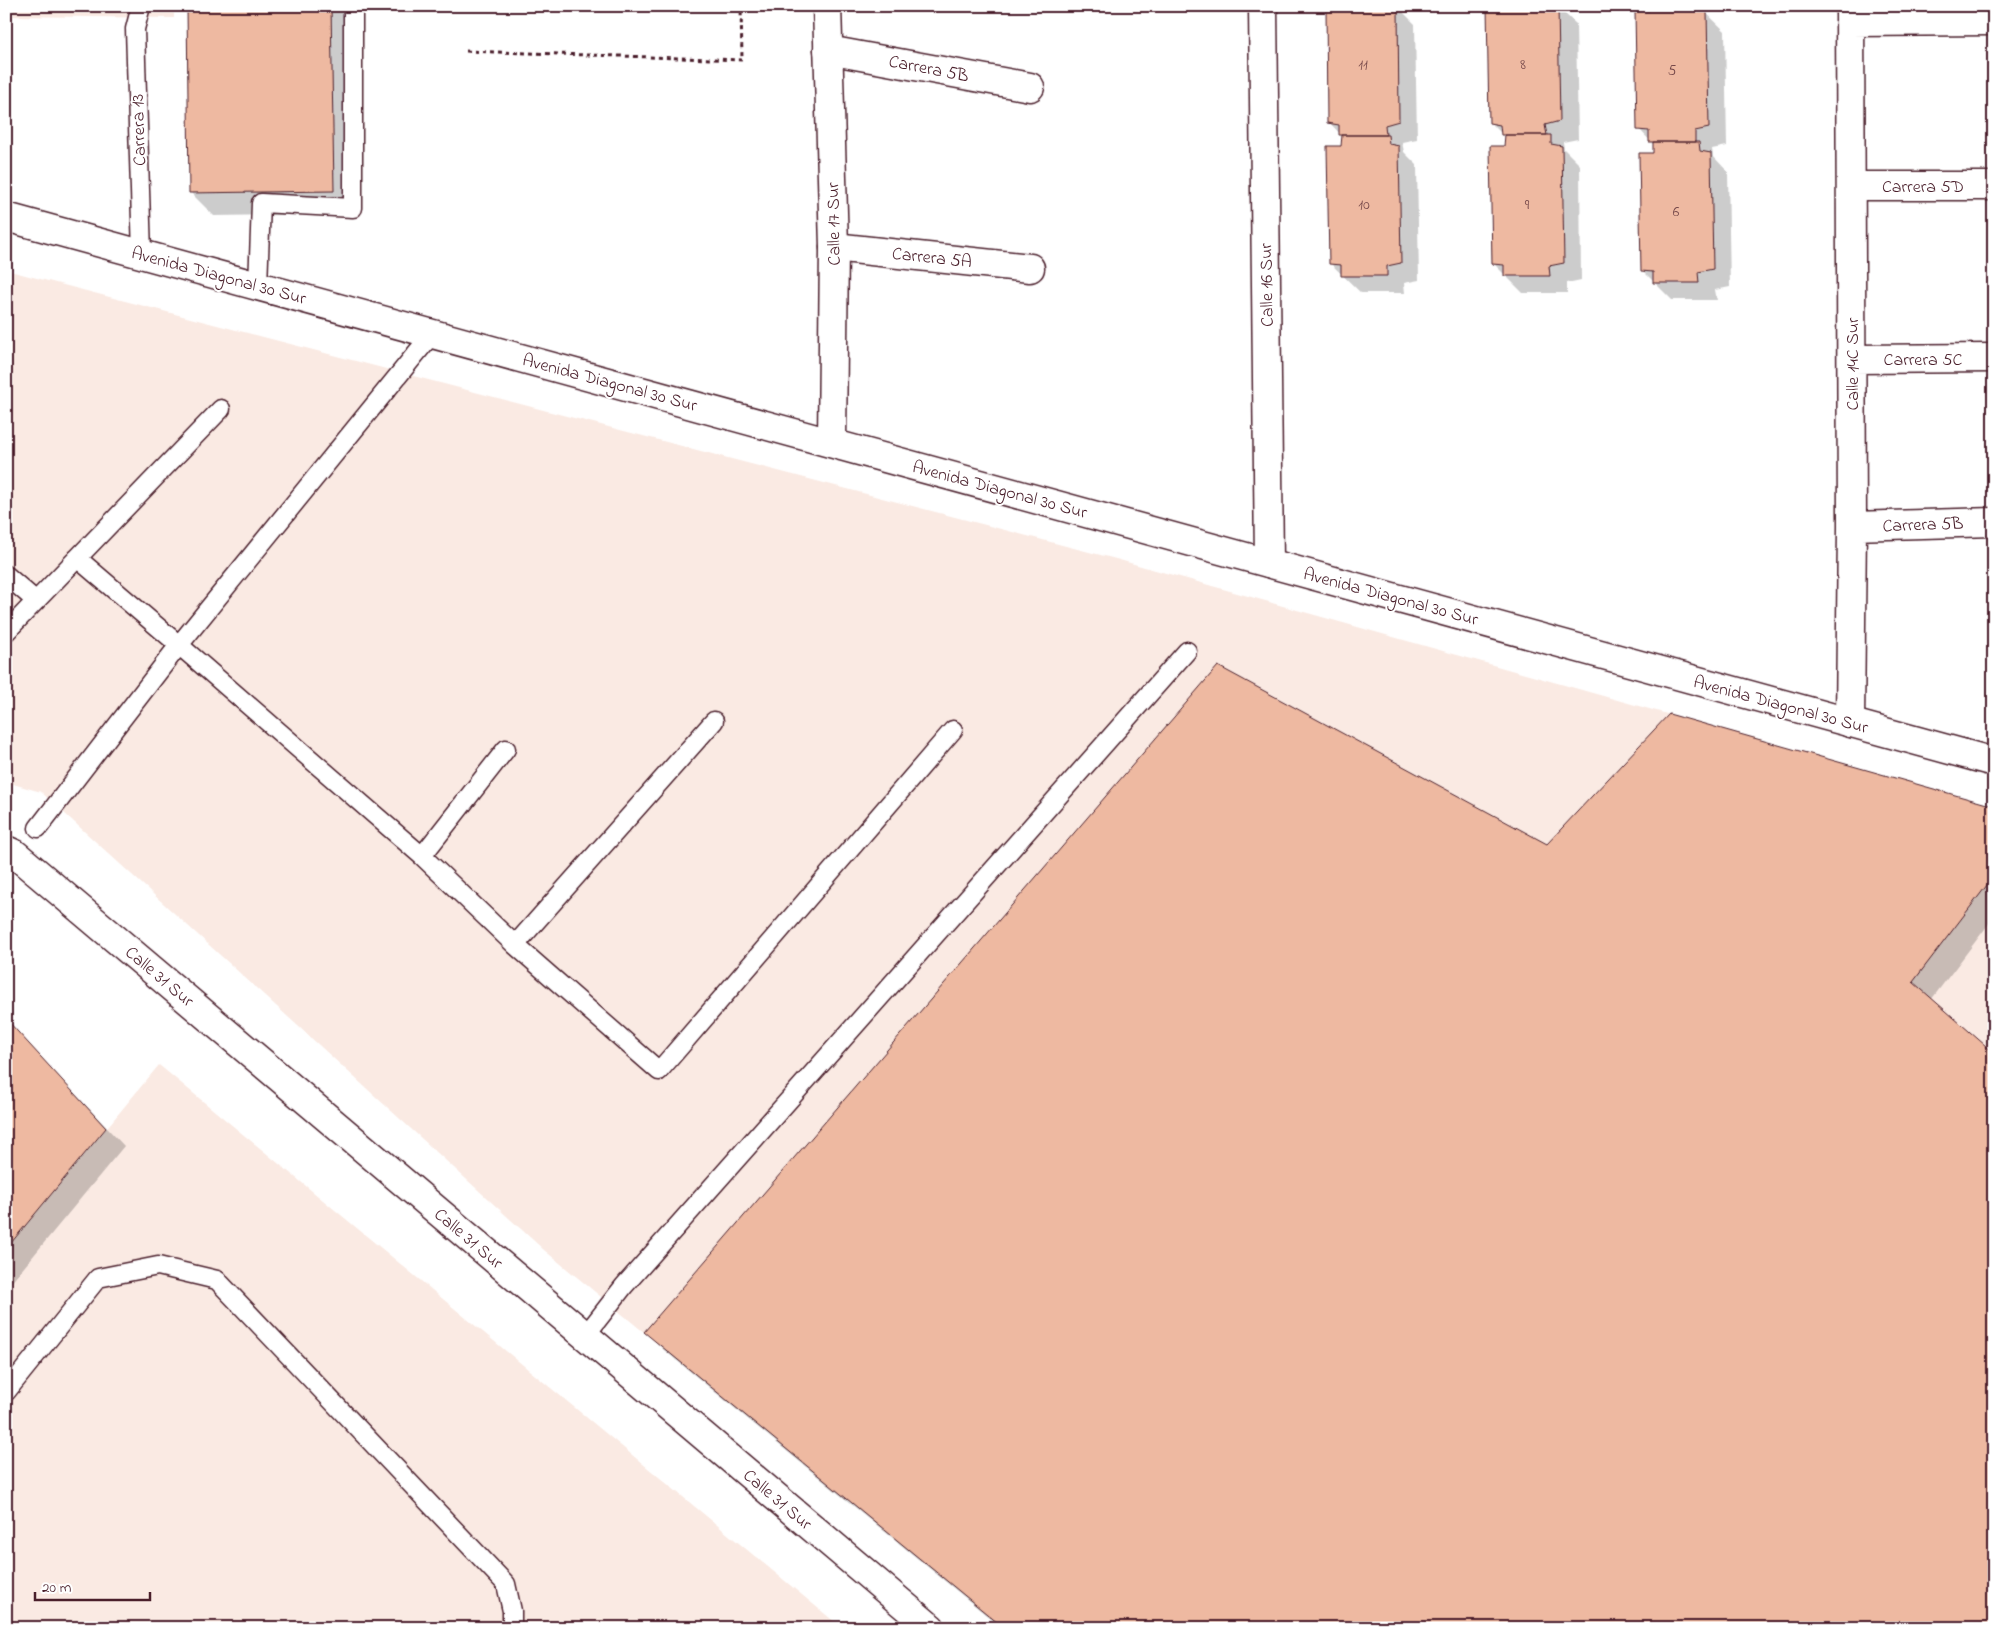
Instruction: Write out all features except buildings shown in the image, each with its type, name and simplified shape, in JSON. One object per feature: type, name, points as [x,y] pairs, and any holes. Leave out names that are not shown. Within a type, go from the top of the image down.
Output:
[{"type":"street","name":"Calle 17 Sur","points":[[828,6],[834,247],[832,442]]},
{"type":"street","name":"Calle 16 Sur","points":[[1263,6],[1269,563]]},
{"type":"street","points":[[1850,14],[1994,21]]},
{"type":"street","name":"Calle 14C Sur","points":[[1850,14],[1852,186],[1850,723]]},
{"type":"street","name":"Carrera 5B","points":[[828,50],[1030,87]]},
{"type":"street","name":"Carrera 5D","points":[[1852,186],[1994,186]]},
{"type":"street","name":"Avenida Diagonal 30 Sur","points":[[6,217],[1994,762]]},
{"type":"street","name":"Carrera 5A","points":[[834,247],[1030,268]]},
{"type":"street","name":"Carrera 5C","points":[[1852,359],[1994,358]]},
{"type":"street","name":"Carrera 5B","points":[[1852,526],[1994,522]]},
{"type":"street","name":"Calle 31 Sur","points":[[6,850],[15,854],[931,1628]]},
{"type":"lane","name":"Carrera 13","points":[[141,6],[135,29],[142,254]]},
{"type":"lane","points":[[258,286],[261,203],[353,208],[353,6]]},
{"type":"lane","points":[[38,828],[179,645],[432,334]]},
{"type":"lane","points":[[6,632],[221,409]]},
{"type":"lane","points":[[77,558],[422,856],[515,945],[659,1071],[953,730]]},
{"type":"lane","points":[[6,575],[36,601]]},
{"type":"lane","points":[[585,1336],[624,1286],[1187,651]]},
{"type":"lane","points":[[515,945],[714,721]]},
{"type":"lane","points":[[422,856],[506,749]]},
{"type":"lane","points":[[6,1392],[98,1278],[158,1266],[218,1280],[506,1584],[512,1611],[512,1628]]},
{"type":"path","points":[[466,52],[742,60],[740,6]]},
{"type":"shaded area","points":[[6,6],[174,6],[174,18],[6,16]]},
{"type":"shaded area","points":[[6,270],[1116,559],[1994,806],[1994,1628],[1004,1628],[544,1250],[41,792],[6,782]]},
{"type":"shaded area","points":[[159,1065],[842,1628],[6,1628],[6,1249]]}]
